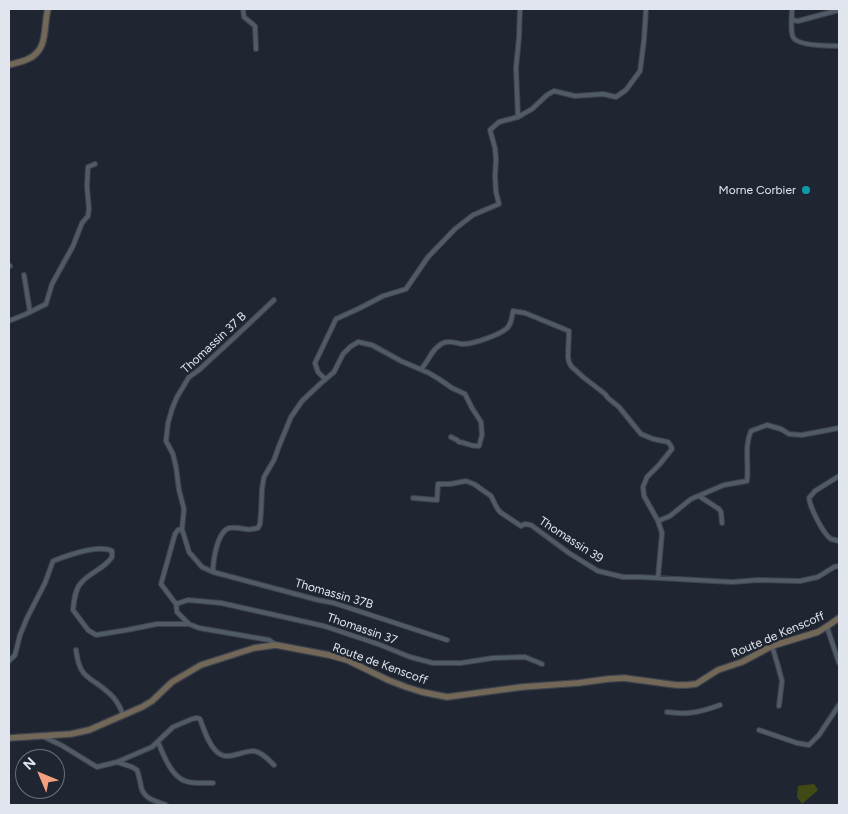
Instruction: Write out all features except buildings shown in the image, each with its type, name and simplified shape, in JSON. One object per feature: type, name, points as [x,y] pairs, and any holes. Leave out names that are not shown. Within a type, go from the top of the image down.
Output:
[{"type":"main road","points":[[9,65],[29,59],[39,52],[44,42],[48,9]]},
{"type":"main road","name":"Route de Kenscoff","points":[[9,738],[71,734],[89,730],[147,704],[172,682],[201,665],[254,648],[276,646],[329,655],[347,660],[406,688],[447,697],[522,687],[624,678],[676,685],[696,684],[718,670],[742,662],[772,646],[818,632],[839,618]]},
{"type":"street","points":[[243,9],[244,17],[255,26],[256,49]]},
{"type":"street","points":[[518,117],[516,68],[520,9]]},
{"type":"street","points":[[325,379],[318,372],[314,363],[336,319],[383,296],[406,289],[428,257],[455,229],[473,216],[499,204],[496,192],[495,148],[490,130],[499,122],[518,117],[532,109],[554,90],[575,96],[603,94],[616,96],[626,90],[640,71],[646,9]]},
{"type":"street","points":[[792,9],[792,36],[796,40],[816,46],[839,46]]},
{"type":"street","points":[[792,20],[798,21],[839,10]]},
{"type":"street","points":[[9,321],[46,304],[52,284],[73,246],[82,223],[88,216],[88,167],[95,164]]},
{"type":"street","points":[[24,275],[30,312]]},
{"type":"street","name":"Thomassin 37 B","points":[[189,624],[176,612],[176,604],[162,584],[175,534],[178,530],[182,529],[184,509],[176,467],[166,441],[168,422],[172,409],[189,377],[199,370],[274,300]]},
{"type":"street","points":[[421,369],[441,344],[452,341],[462,344],[472,343],[506,330],[513,312],[545,320],[569,331],[568,357],[571,366],[619,406],[641,434],[668,442],[672,449],[647,477],[643,487],[644,496],[662,532],[658,578]]},
{"type":"street","points":[[182,529],[189,552],[202,567],[213,572],[219,539],[225,531],[229,528],[258,528],[260,524],[264,477],[274,460],[291,418],[302,401],[334,372],[343,354],[358,342],[372,345],[401,361],[421,369],[465,394],[481,422],[482,435],[479,446],[459,442],[451,437]]},
{"type":"street","points":[[658,521],[670,516],[691,499],[724,485],[747,481],[748,437],[751,430],[767,425],[781,429],[789,434],[802,434],[839,428]]},
{"type":"street","points":[[839,476],[815,491],[809,498],[810,505],[824,532],[831,539],[839,541]]},
{"type":"street","name":"Thomassin 39","points":[[413,498],[437,500],[438,484],[466,481],[474,484],[491,496],[500,512],[521,526],[531,525],[569,553],[598,571],[624,577],[732,582],[758,580],[800,581],[818,576],[839,566]]},
{"type":"street","points":[[699,496],[721,512],[722,523]]},
{"type":"street","points":[[9,661],[15,655],[20,635],[45,583],[53,561],[67,555],[107,548],[112,551],[112,557],[107,565],[79,584],[73,610],[88,630],[96,635],[157,624],[189,624],[210,631],[269,640],[276,646]]},
{"type":"street","name":"Thomassin 37B","points":[[213,572],[334,603],[448,640]]},
{"type":"street","name":"Thomassin 37","points":[[176,604],[188,600],[221,603],[324,626],[410,657],[433,663],[461,663],[494,658],[525,657],[542,664]]},
{"type":"street","points":[[827,627],[839,663]]},
{"type":"street","points":[[772,646],[782,681],[779,706]]},
{"type":"street","points":[[76,650],[79,666],[82,671],[116,699],[123,715]]},
{"type":"street","points":[[667,712],[698,712],[720,705]]},
{"type":"street","points":[[759,730],[797,743],[809,745],[819,735],[839,705]]},
{"type":"street","points":[[40,735],[97,767],[117,762],[152,748],[173,727],[197,718],[200,719],[210,744],[217,753],[226,756],[254,751],[274,765]]},
{"type":"street","points":[[158,742],[169,766],[183,781],[213,783]]},
{"type":"street","points":[[117,762],[137,770],[141,780],[141,789],[147,797],[166,805]]},
{"type":"green space","points":[[814,784],[818,790],[802,804],[797,797],[798,786]]},
{"type":"place","name":"Morne Corbier","points":[[806,190]]}]
